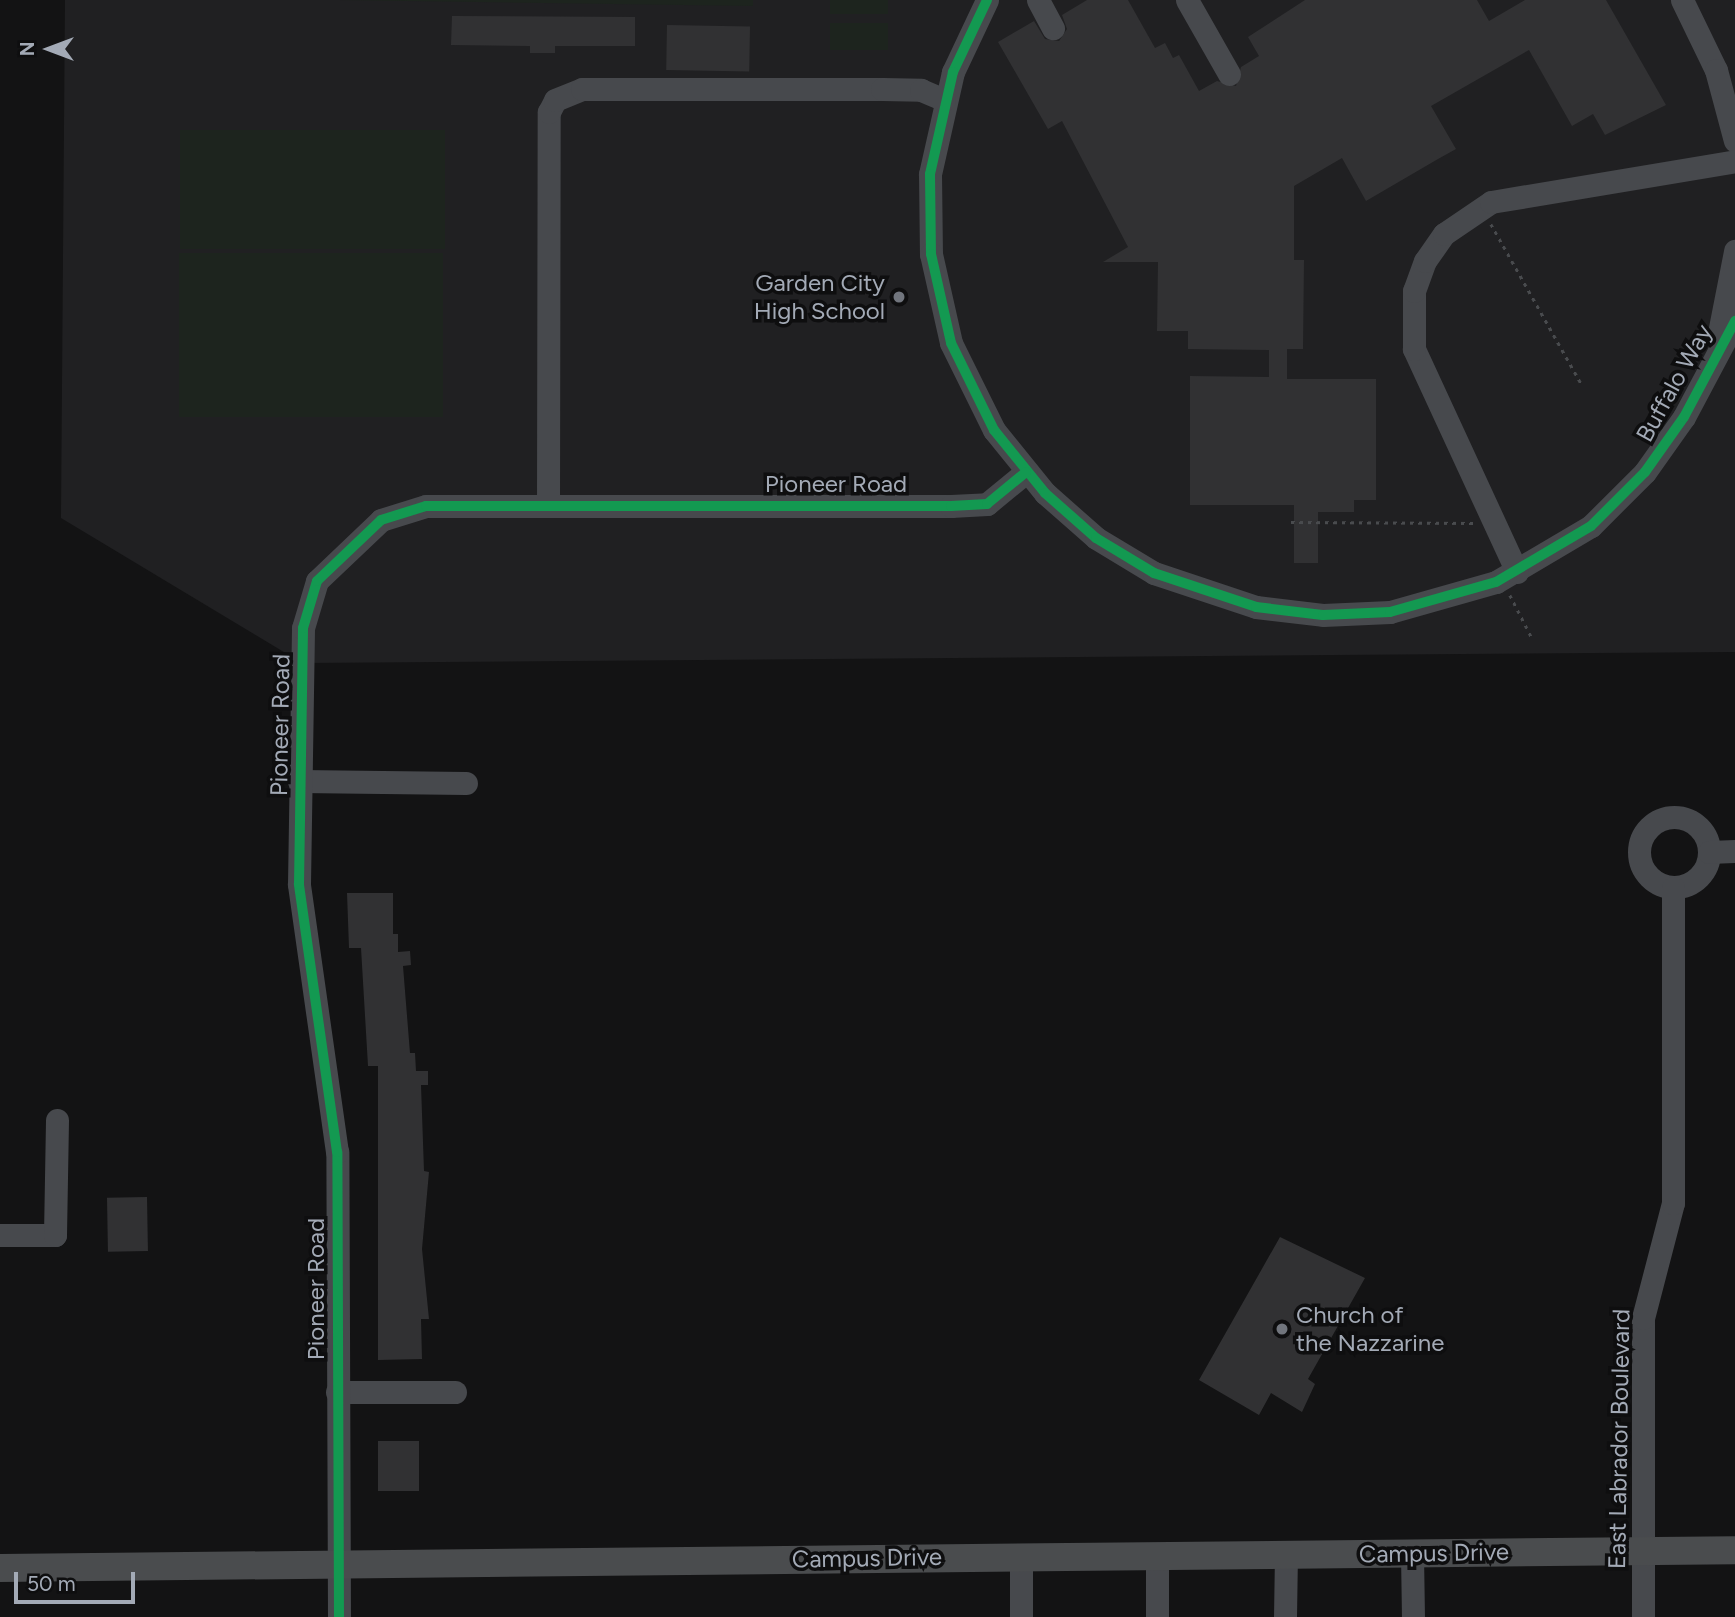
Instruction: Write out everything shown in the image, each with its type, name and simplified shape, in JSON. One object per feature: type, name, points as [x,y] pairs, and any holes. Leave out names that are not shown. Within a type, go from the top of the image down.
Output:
[{"type":"main road","name":"Campus Drive","points":[[0,1568],[1735,1550]]},
{"type":"street","name":"Buffalo Way","points":[[987,0],[944,100],[930,174],[937,295],[973,393],[1026,472],[1069,516],[1123,556],[1187,587],[1256,607],[1323,615],[1390,612],[1513,582],[1591,526],[1638,480],[1684,418],[1714,355],[1735,321]]},
{"type":"street","points":[[1038,0],[1054,28]]},
{"type":"street","points":[[1187,0],[1229,74]]},
{"type":"street","points":[[1682,0],[1716,69],[1735,141]]},
{"type":"street","points":[[548,504],[549,113],[555,100],[582,89],[894,89],[944,100]]},
{"type":"street","points":[[1513,582],[1415,349],[1415,291],[1425,261],[1444,234],[1491,202],[1735,160]]},
{"type":"street","points":[[1714,355],[1735,251]]},
{"type":"street","name":"Pioneer Road","points":[[339,1617],[337,1152],[299,884],[303,628],[317,580],[346,547],[381,520],[426,506],[986,504],[1026,472]]},
{"type":"street","points":[[299,781],[466,783]]},
{"type":"street","points":[[1670,817],[1693,822],[1709,852],[1694,881],[1673,887],[1651,879],[1639,859],[1649,827],[1670,817]]},
{"type":"street","points":[[1709,852],[1735,852]]},
{"type":"street","name":"East Labrador Boulevard","points":[[1643,1617],[1643,1318],[1673,1203],[1673,887]]},
{"type":"street","points":[[0,1235],[55,1235],[57,1120]]},
{"type":"street","points":[[337,1392],[455,1392]]},
{"type":"street","points":[[1412,1553],[1413,1617]]},
{"type":"street","points":[[1285,1617],[1286,1555]]},
{"type":"street","points":[[1157,1556],[1157,1617]]},
{"type":"street","points":[[1021,1557],[1021,1617]]},
{"type":"path","points":[[1488,218],[1581,383]]},
{"type":"path","points":[[1291,522],[1476,523]]},
{"type":"path","points":[[1513,582],[1532,638]]},
{"type":"shaded area","name":"Garden City High School","points":[[65,0],[1735,0],[1735,652],[302,663],[61,518]]},
{"type":"shaded area","points":[[339,0],[753,0],[753,6]]},
{"type":"shaded area","points":[[830,0],[888,0],[888,14],[830,14]]},
{"type":"shaded area","points":[[830,23],[888,23],[888,50],[830,50]]},
{"type":"shaded area","points":[[180,130],[445,130],[445,249],[180,249]]},
{"type":"shaded area","points":[[179,253],[443,253],[443,417],[179,417]]},
{"type":"building","points":[[1087,0],[1128,0],[1155,48],[1165,43],[1173,58],[1179,55],[1199,91],[1217,81],[1236,86],[1241,67],[1259,56],[1248,37],[1305,0],[1477,0],[1489,21],[1525,0],[1606,0],[1666,105],[1605,135],[1593,114],[1572,126],[1529,50],[1431,106],[1456,149],[1366,201],[1342,158],[1294,186],[1294,260],[1304,260],[1303,349],[1287,349],[1287,379],[1376,379],[1376,500],[1354,500],[1354,512],[1318,512],[1318,563],[1294,563],[1294,505],[1190,505],[1190,376],[1269,377],[1269,350],[1188,349],[1188,331],[1157,331],[1158,262],[1103,262],[1128,247],[1062,121],[1048,129],[998,42],[1034,21],[1045,39],[1059,41],[1067,29],[1062,15]]},
{"type":"building","points":[[452,16],[635,17],[635,46],[555,46],[555,53],[530,53],[530,46],[451,45]]},
{"type":"building","points":[[667,25],[750,26],[749,71],[666,70]]},
{"type":"building","points":[[347,893],[393,893],[393,934],[398,934],[398,952],[410,951],[411,965],[403,966],[410,1053],[415,1053],[416,1071],[428,1071],[428,1085],[421,1085],[424,1171],[429,1172],[422,1249],[429,1319],[421,1319],[422,1359],[378,1360],[378,1066],[368,1066],[361,948],[349,948]]},
{"type":"building","points":[[147,1197],[148,1251],[108,1252],[107,1198]]},
{"type":"building","name":"Church of the Nazzarine","points":[[1280,1237],[1365,1278],[1308,1379],[1315,1384],[1302,1412],[1271,1393],[1259,1415],[1199,1380]]},
{"type":"building","points":[[378,1441],[419,1441],[419,1491],[378,1491]]},
{"type":"cycle path","points":[[987,0],[953,72],[930,174],[931,254],[951,343],[994,430],[1045,493],[1096,538],[1154,573],[1256,607],[1323,615],[1390,612],[1496,582],[1591,526],[1645,472],[1684,417],[1735,321]]},
{"type":"cycle path","points":[[339,1617],[337,1152],[299,884],[303,628],[317,581],[381,520],[426,506],[987,504],[1026,472]]},
{"type":"place","name":"Garden City High School","points":[[899,297]]},
{"type":"place","name":"Church of the Nazzarine","points":[[1282,1329]]}]
